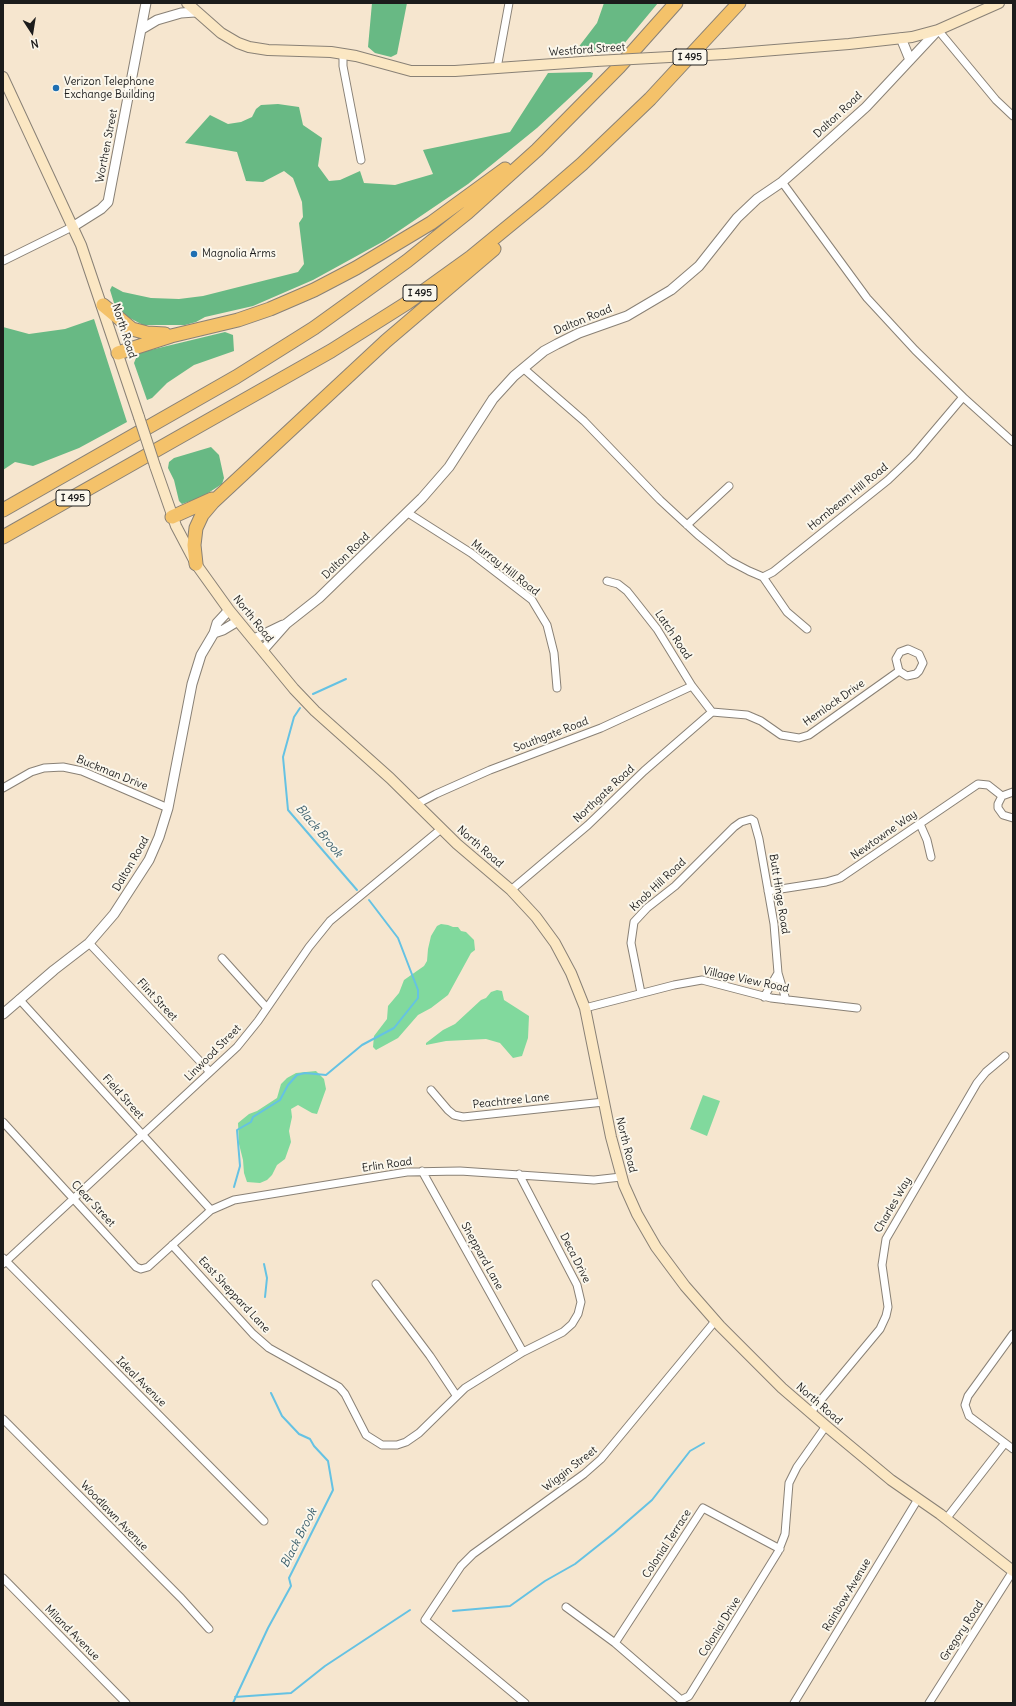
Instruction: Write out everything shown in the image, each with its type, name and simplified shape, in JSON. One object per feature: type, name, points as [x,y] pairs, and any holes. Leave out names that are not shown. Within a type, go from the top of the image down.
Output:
[{"type":"highway","name":"I 495","points":[[3,510],[236,377],[344,307],[407,261],[467,213],[567,121],[619,67],[676,3]]},
{"type":"highway","name":"I 495","points":[[3,537],[354,337],[407,303],[471,257],[582,164],[650,99],[739,3]]},
{"type":"highway","points":[[118,353],[148,342],[238,320],[270,309],[356,268],[453,209],[567,121]]},
{"type":"highway","points":[[196,564],[194,545],[196,528],[204,512],[223,492],[386,341],[537,211],[582,164]]},
{"type":"highway","points":[[103,305],[124,323],[138,331],[165,334],[195,330]]},
{"type":"highway","points":[[172,517],[197,507],[223,492]]},
{"type":"main road","name":"Westford Street","points":[[187,3],[195,12],[231,39],[249,47],[268,50],[312,50],[343,53],[400,69],[417,72],[725,54],[901,38],[938,30],[998,3]]},
{"type":"main road","name":"North Road","points":[[3,77],[74,226],[103,305],[172,517],[196,564],[229,610],[294,689],[315,712],[390,778],[441,829],[511,890],[536,917],[555,944],[571,973],[585,1008],[614,1154],[621,1178],[632,1205],[656,1247],[685,1286],[782,1388],[891,1480],[946,1519],[1013,1571]]},
{"type":"street","name":"Worthen Street","points":[[74,226],[101,209],[108,202],[146,3]]},
{"type":"street","points":[[497,68],[509,3]]},
{"type":"street","points":[[142,29],[157,20],[181,13],[195,12]]},
{"type":"street","points":[[938,30],[996,100],[1013,116]]},
{"type":"street","name":"Dalton Road","points":[[262,650],[286,624],[319,598],[408,513],[449,467],[498,392],[523,368],[557,344],[586,330],[626,316],[671,290],[700,266],[737,218],[757,199],[782,182],[866,107],[938,30]]},
{"type":"street","points":[[901,38],[910,60]]},
{"type":"street","points":[[343,53],[343,66],[361,160]]},
{"type":"street","points":[[782,182],[867,298],[914,350],[1013,442]]},
{"type":"street","points":[[3,261],[74,226]]},
{"type":"street","points":[[523,368],[584,421],[687,524],[730,561],[763,577],[787,612],[807,629]]},
{"type":"street","name":"Hornbeam Hill Road","points":[[763,577],[773,572],[888,480],[913,456],[963,397]]},
{"type":"street","points":[[687,524],[729,486]]},
{"type":"street","name":"Murray Hill Road","points":[[408,513],[471,553],[532,600],[547,625],[554,653],[557,688]]},
{"type":"street","name":"Latch Road","points":[[607,581],[618,584],[631,596],[657,629],[692,686],[712,712]]},
{"type":"street","name":"Dalton Road","points":[[3,1014],[19,999],[89,943],[114,914],[149,860],[159,837],[168,808],[192,684],[202,655],[214,633],[217,623],[229,610]]},
{"type":"street","points":[[214,633],[223,630],[238,621]]},
{"type":"street","name":"Dalton Road","points":[[254,639],[286,624]]},
{"type":"street","name":"Hemlock Drive","points":[[712,712],[747,716],[761,721],[781,735],[799,738],[809,735],[899,671]]},
{"type":"street","name":"Southgate Road","points":[[417,804],[490,770],[601,728],[692,686]]},
{"type":"street","name":"Northgate Road","points":[[511,890],[588,825],[644,771],[712,712]]},
{"type":"street","name":"Buckman Drive","points":[[3,788],[30,772],[44,768],[63,767],[82,771],[168,808]]},
{"type":"street","name":"Newtowne Way","points":[[768,890],[826,882],[840,878],[978,784],[988,785],[1002,796]]},
{"type":"street","points":[[1013,792],[1002,796],[998,804],[1000,812],[1007,817],[1013,818]]},
{"type":"street","name":"Butt Hinge Road","points":[[752,819],[758,835],[774,924],[778,973],[786,1000]]},
{"type":"street","name":"Knob Hill Road","points":[[641,993],[631,943],[634,922],[647,908],[674,886],[734,827],[741,822],[752,819]]},
{"type":"street","points":[[920,824],[927,840],[931,857]]},
{"type":"street","name":"Linwood Street","points":[[4,1261],[74,1199],[241,1042],[267,1008],[309,947],[330,921],[441,829]]},
{"type":"street","name":"Flint Street","points":[[89,943],[210,1072]]},
{"type":"street","points":[[222,958],[267,1008]]},
{"type":"street","points":[[764,997],[778,973]]},
{"type":"street","name":"Village View Road","points":[[585,1008],[641,993],[702,980],[764,997],[856,1008]]},
{"type":"street","name":"Field Street","points":[[19,999],[211,1210]]},
{"type":"street","name":"Charles Way","points":[[810,1413],[880,1329],[888,1307],[881,1260],[886,1239],[977,1084],[986,1072],[1004,1056]]},
{"type":"street","name":"Peachtree Lane","points":[[431,1090],[448,1110],[454,1115],[463,1117],[604,1102]]},
{"type":"street","name":"Clear Street","points":[[3,1122],[138,1268],[145,1269],[148,1267],[172,1245]]},
{"type":"street","name":"Erlin Road","points":[[172,1245],[211,1210],[225,1203],[243,1198],[406,1172],[422,1171],[519,1174],[594,1180],[621,1178]]},
{"type":"street","name":"Sheppard Lane","points":[[422,1171],[523,1352]]},
{"type":"street","name":"Deca Drive","points":[[519,1174],[577,1285],[581,1302],[578,1314],[568,1328],[523,1352]]},
{"type":"street","name":"East Sheppard Lane","points":[[172,1245],[253,1334],[269,1348],[340,1387],[362,1429],[376,1443],[382,1445],[398,1445],[412,1438],[456,1395],[476,1380],[523,1352]]},
{"type":"street","name":"Ideal Avenue","points":[[4,1261],[264,1521]]},
{"type":"street","points":[[376,1284],[430,1356],[456,1395]]},
{"type":"street","name":"Wiggin Street","points":[[525,1703],[425,1620],[461,1566],[473,1554],[584,1474],[601,1459],[716,1320]]},
{"type":"street","points":[[1013,1334],[968,1396],[965,1405],[969,1416],[1013,1449]]},
{"type":"street","name":"Woodlawn Avenue","points":[[3,1419],[181,1598],[209,1629]]},
{"type":"street","name":"Colonial Drive","points":[[566,1607],[616,1643],[681,1700],[689,1696],[780,1549],[785,1534],[789,1483],[797,1467],[826,1426]]},
{"type":"street","points":[[946,1519],[1005,1443]]},
{"type":"street","name":"Rainbow Avenue","points":[[794,1703],[918,1499]]},
{"type":"street","name":"Colonial Terrace","points":[[616,1643],[703,1508],[780,1549]]},
{"type":"street","name":"Gregory Road","points":[[928,1703],[1013,1571]]},
{"type":"street","name":"Miland Avenue","points":[[3,1578],[126,1703]]},
{"type":"green space","points":[[372,3],[407,3],[397,54],[391,57],[375,53],[368,47]]},
{"type":"green space","points":[[604,3],[658,3],[618,51],[574,53],[597,23]]},
{"type":"green space","points":[[548,73],[593,73],[592,77],[537,128],[468,184],[384,241],[313,280],[253,306],[205,317],[196,322],[185,325],[143,325],[124,315],[114,303],[110,290],[112,286],[123,292],[151,298],[179,299],[203,296],[298,272],[304,264],[299,223],[303,217],[302,202],[293,178],[284,171],[263,182],[246,181],[237,152],[185,143],[210,115],[228,124],[241,122],[252,117],[256,109],[261,105],[278,104],[299,107],[303,125],[322,138],[318,166],[329,181],[340,180],[360,171],[364,183],[395,185],[433,174],[423,150],[510,132]]},
{"type":"green space","points":[[94,319],[127,422],[79,448],[33,466],[15,462],[3,470],[3,327],[29,334],[65,329]]},
{"type":"green space","points":[[225,332],[233,335],[234,351],[194,365],[167,383],[152,398],[147,400],[134,363],[138,353]]},
{"type":"green space","points":[[211,447],[219,455],[224,478],[222,484],[202,497],[182,504],[179,501],[174,480],[168,468],[169,462],[174,458]]},
{"type":"green space","points":[[441,924],[458,927],[461,931],[466,932],[474,940],[475,950],[471,953],[448,995],[431,1008],[418,1015],[398,1038],[376,1050],[373,1047],[374,1036],[387,1019],[388,1006],[399,993],[404,980],[424,966],[427,961],[431,936],[437,926]]},
{"type":"green space","points":[[497,990],[502,991],[504,1000],[529,1016],[528,1038],[522,1056],[513,1058],[500,1043],[486,1039],[446,1041],[426,1045],[426,1043],[443,1030],[455,1024],[491,992]]},
{"type":"green space","points":[[316,1071],[324,1079],[326,1089],[317,1114],[312,1113],[298,1105],[291,1109],[292,1117],[289,1131],[291,1142],[285,1159],[277,1165],[272,1175],[267,1180],[260,1183],[247,1182],[239,1144],[238,1123],[249,1114],[257,1111],[277,1098],[281,1084],[287,1078],[296,1073]]},
{"type":"green space","points":[[703,1095],[720,1101],[707,1136],[690,1129]]},
{"type":"waterway","name":"Black Brook","points":[[313,694],[346,679]]},
{"type":"waterway","name":"Black Brook","points":[[300,708],[294,717],[283,757],[288,810],[357,890]]},
{"type":"waterway","name":"Black Brook","points":[[234,1187],[240,1166],[237,1130],[251,1122],[253,1117],[280,1100],[288,1085],[297,1075],[305,1073],[326,1075],[362,1045],[394,1028],[418,998],[418,990],[398,938],[369,900]]},
{"type":"waterway","name":"Black Brook","points":[[264,1264],[267,1278],[265,1297]]},
{"type":"waterway","name":"Black Brook","points":[[233,1703],[268,1628],[291,1586],[289,1578],[333,1490],[328,1461],[314,1446],[310,1439],[299,1434],[282,1416],[271,1393]]},
{"type":"waterway","points":[[453,1611],[510,1606],[545,1581],[575,1564],[652,1500],[690,1451],[704,1443]]},
{"type":"waterway","points":[[235,1697],[291,1693],[325,1666],[410,1610]]},
{"type":"place","name":"Verizon Telephone Exchange Building","points":[[56,88]]},
{"type":"place","name":"Magnolia Arms","points":[[194,254]]}]
